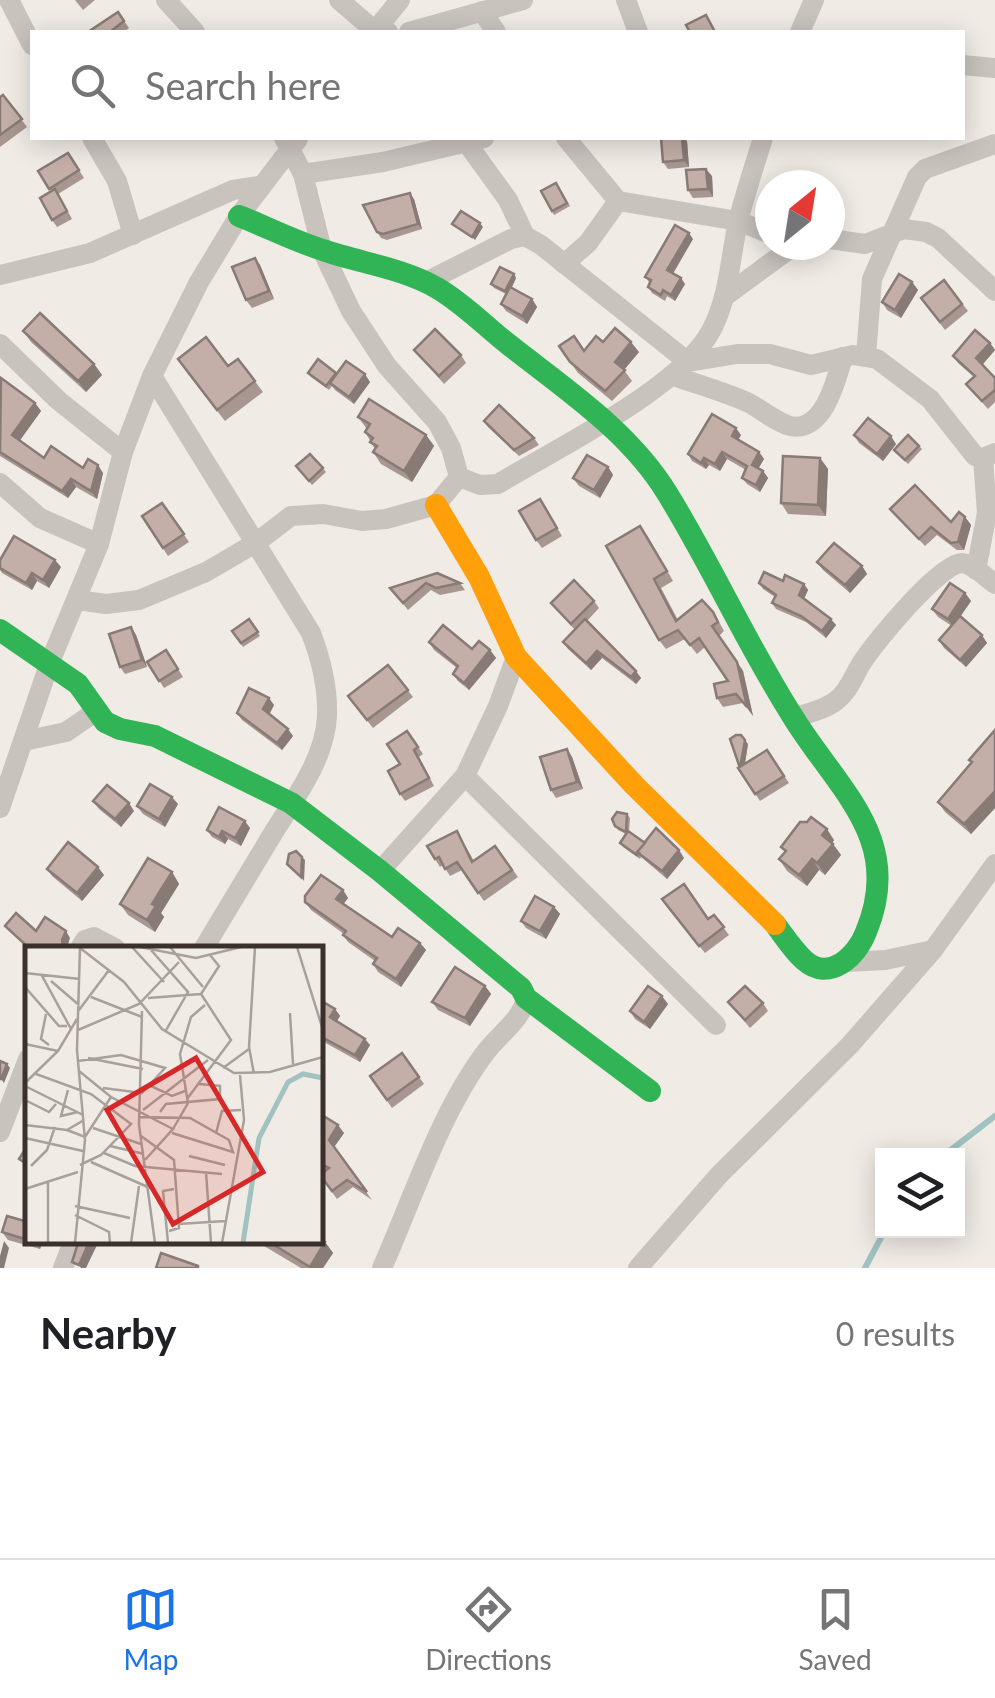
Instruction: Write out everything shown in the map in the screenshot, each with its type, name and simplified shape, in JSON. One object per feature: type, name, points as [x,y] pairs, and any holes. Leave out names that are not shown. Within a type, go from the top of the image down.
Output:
[{"type":"street","points":[[9,0],[30,41]]},
{"type":"street","points":[[166,0],[193,30]]},
{"type":"street","points":[[339,0],[372,30]]},
{"type":"street","points":[[376,30],[400,0]]},
{"type":"street","points":[[416,30],[523,0]]},
{"type":"street","points":[[626,0],[637,30]]},
{"type":"street","points":[[801,30],[814,0]]},
{"type":"street","points":[[482,11],[495,30]]},
{"type":"street","points":[[965,66],[995,68]]},
{"type":"street","points":[[93,140],[116,181],[133,235]]},
{"type":"street","points":[[303,174],[383,162],[475,140],[525,236],[564,264],[681,369],[787,425],[796,426],[818,416],[843,357]]},
{"type":"street","points":[[568,140],[618,202],[738,220],[755,227]]},
{"type":"street","points":[[459,477],[480,485],[498,484],[681,369],[709,335],[724,297],[738,220],[762,140]]},
{"type":"street","points":[[77,600],[106,604],[139,600],[206,572],[257,542],[291,516],[302,513],[376,521],[436,504],[459,477],[446,434],[367,337],[322,250],[292,141]]},
{"type":"street","points":[[0,808],[50,662],[100,544],[124,452],[152,376],[199,282],[238,216],[292,141]]},
{"type":"street","points":[[866,356],[872,279],[912,184],[926,169],[995,144]]},
{"type":"street","points":[[0,275],[74,258],[233,190],[259,186]]},
{"type":"street","points":[[564,264],[596,234],[618,202]]},
{"type":"street","points":[[238,216],[322,250],[426,282],[604,420],[633,448],[666,491],[794,718],[855,806],[873,840],[880,873],[876,909],[868,932],[848,962]]},
{"type":"street","points":[[845,241],[865,244],[892,232],[914,229],[938,238],[995,291]]},
{"type":"street","points":[[426,282],[511,239],[525,236]]},
{"type":"street","points":[[724,297],[775,260]]},
{"type":"street","points":[[0,344],[60,401],[124,452]]},
{"type":"street","points":[[681,369],[737,354],[770,354],[812,364],[866,356],[892,367],[930,398],[975,456],[989,455],[987,513],[976,570]]},
{"type":"street","points":[[152,376],[311,633],[321,658],[326,688],[323,742],[310,774],[205,946]]},
{"type":"street","points":[[0,484],[40,518],[100,544]]},
{"type":"street","points":[[436,504],[479,577],[516,658],[634,785],[760,907],[803,959],[825,969],[934,950]]},
{"type":"street","points":[[794,718],[836,702],[865,658],[932,581],[950,567],[964,563],[995,584]]},
{"type":"street","points":[[0,630],[78,684],[94,712],[112,726],[155,736],[292,804],[521,988],[526,998],[650,1090]]},
{"type":"street","points":[[380,872],[464,776],[516,658]]},
{"type":"street","points":[[24,741],[66,732],[94,712]]},
{"type":"street","points":[[464,776],[716,1025]]},
{"type":"street","points":[[638,1268],[719,1175],[850,1045],[934,950],[995,864]]},
{"type":"street","points":[[81,946],[94,936],[111,946]]},
{"type":"street","points":[[382,1268],[456,1099],[488,1049],[522,1012],[526,998]]},
{"type":"street","points":[[0,1132],[5,1097],[25,1064]]},
{"type":"street","points":[[63,1268],[73,1243]]},
{"type":"building","points":[[118,12],[124,21],[113,30],[91,30]]},
{"type":"building","points":[[706,15],[714,30],[689,30],[686,25]]},
{"type":"building","points":[[3,95],[22,119],[0,135],[0,97]]},
{"type":"building","points":[[661,140],[682,140],[684,160],[663,162]]},
{"type":"building","points":[[68,153],[79,170],[49,189],[38,171]]},
{"type":"building","points":[[706,169],[708,189],[688,190],[686,170]]},
{"type":"building","points":[[556,183],[567,203],[552,211],[541,191]]},
{"type":"building","points":[[55,189],[67,211],[52,220],[40,198]]},
{"type":"building","points":[[410,193],[418,224],[383,234],[377,232],[363,205]]},
{"type":"building","points":[[461,211],[480,223],[472,237],[452,224]]},
{"type":"building","points":[[675,225],[689,233],[667,270],[681,278],[671,295],[663,290],[661,295],[648,287],[651,280],[645,277]]},
{"type":"building","points":[[255,258],[269,291],[246,300],[232,267]]},
{"type":"building","points":[[500,267],[514,274],[505,291],[491,284]]},
{"type":"building","points":[[899,274],[912,282],[895,310],[882,302]]},
{"type":"building","points":[[944,280],[962,304],[940,322],[921,298]]},
{"type":"building","points":[[510,287],[532,299],[522,316],[501,304]]},
{"type":"building","points":[[40,313],[94,364],[78,381],[23,331]]},
{"type":"building","points":[[615,328],[631,342],[615,362],[625,370],[605,391],[570,362],[559,346],[574,336],[584,351],[596,336],[603,342]]},
{"type":"building","points":[[435,329],[461,355],[439,376],[414,350]]},
{"type":"building","points":[[975,330],[990,343],[976,358],[995,378],[995,390],[982,401],[966,384],[975,376],[953,356]]},
{"type":"building","points":[[206,337],[228,366],[238,359],[255,381],[217,410],[178,359]]},
{"type":"building","points":[[318,359],[336,373],[326,386],[308,373]]},
{"type":"building","points":[[346,361],[365,374],[349,397],[330,383]]},
{"type":"building","points":[[1,378],[35,403],[12,435],[44,458],[51,446],[83,468],[88,459],[98,465],[91,491],[71,479],[62,491],[0,452]]},
{"type":"building","points":[[369,399],[426,435],[404,471],[373,452],[377,446],[365,432],[370,424],[358,417]]},
{"type":"building","points":[[499,405],[534,438],[514,450],[484,421]]},
{"type":"building","points":[[712,414],[736,428],[732,436],[759,452],[752,465],[763,471],[756,485],[742,478],[747,466],[722,452],[715,464],[704,458],[701,463],[688,454]]},
{"type":"building","points":[[868,418],[891,436],[877,454],[854,435]]},
{"type":"building","points":[[908,435],[919,446],[905,460],[894,450]]},
{"type":"building","points":[[310,454],[323,468],[309,481],[296,466]]},
{"type":"building","points":[[587,455],[608,467],[594,490],[573,478]]},
{"type":"building","points":[[783,456],[820,458],[818,505],[781,503]]},
{"type":"building","points":[[915,485],[951,522],[959,512],[965,517],[958,542],[951,543],[931,527],[919,539],[890,509]]},
{"type":"building","points":[[540,499],[557,528],[536,540],[519,511]]},
{"type":"building","points":[[162,503],[184,534],[163,548],[142,516]]},
{"type":"building","points":[[640,526],[667,571],[654,579],[676,621],[702,600],[713,612],[718,622],[712,626],[737,662],[747,707],[736,694],[717,698],[714,684],[728,681],[699,638],[690,645],[678,630],[659,640],[606,546]]},
{"type":"building","points":[[14,536],[55,560],[43,580],[32,573],[26,583],[0,568],[0,560]]},
{"type":"building","points":[[834,543],[862,566],[845,585],[817,562]]},
{"type":"building","points":[[764,572],[783,581],[785,575],[804,584],[799,595],[831,619],[822,631],[772,603],[776,595],[759,583]]},
{"type":"building","points":[[437,573],[460,583],[436,588],[426,583],[403,603],[390,588]]},
{"type":"building","points":[[574,580],[594,601],[571,624],[551,603]]},
{"type":"building","points":[[950,583],[965,593],[948,619],[932,609]]},
{"type":"building","points":[[960,616],[982,635],[960,660],[939,640]]},
{"type":"building","points":[[249,619],[258,632],[241,643],[232,631]]},
{"type":"building","points":[[585,619],[636,671],[631,677],[597,651],[586,663],[563,642]]},
{"type":"building","points":[[443,625],[472,649],[479,641],[490,650],[464,683],[453,674],[458,666],[429,642]]},
{"type":"building","points":[[131,627],[142,660],[120,667],[109,634]]},
{"type":"building","points":[[166,650],[178,669],[159,681],[147,662]]},
{"type":"building","points":[[388,665],[408,690],[367,720],[348,696]]},
{"type":"building","points":[[249,688],[269,698],[263,709],[288,729],[277,743],[237,713]]},
{"type":"building","points":[[995,730],[995,791],[964,824],[938,802]]},
{"type":"building","points":[[407,731],[418,747],[414,750],[429,778],[400,794],[388,771],[400,764],[387,744]]},
{"type":"building","points":[[736,735],[745,740],[740,768],[730,739]]},
{"type":"building","points":[[567,749],[577,782],[551,790],[540,757]]},
{"type":"building","points":[[767,750],[784,776],[755,794],[738,768]]},
{"type":"building","points":[[150,784],[172,797],[159,819],[137,806]]},
{"type":"building","points":[[107,785],[129,803],[115,819],[93,801]]},
{"type":"building","points":[[219,807],[245,821],[235,838],[222,831],[219,837],[207,830]]},
{"type":"building","points":[[617,812],[627,814],[626,832],[615,826],[612,819]]},
{"type":"building","points":[[811,817],[827,829],[822,835],[833,844],[817,863],[812,859],[799,875],[779,859],[786,851],[781,847],[800,822]]},
{"type":"building","points":[[656,828],[679,850],[662,871],[637,852]]},
{"type":"building","points":[[457,831],[472,862],[495,846],[512,870],[478,893],[457,862],[445,869],[427,846]]},
{"type":"building","points":[[628,831],[645,843],[637,855],[620,843]]},
{"type":"building","points":[[68,842],[98,867],[77,893],[47,869]]},
{"type":"building","points":[[296,851],[302,857],[301,877],[287,864],[289,854]]},
{"type":"building","points":[[148,858],[172,872],[147,920],[120,904]]},
{"type":"building","points":[[321,875],[343,890],[336,899],[392,937],[398,928],[420,943],[396,979],[373,964],[377,958],[343,935],[346,931],[305,902],[305,896]]},
{"type":"building","points":[[684,884],[708,919],[714,915],[724,927],[699,946],[662,899]]},
{"type":"building","points":[[535,896],[554,907],[540,931],[521,921]]},
{"type":"building","points":[[16,913],[36,931],[45,917],[66,931],[63,946],[27,946],[5,926]]},
{"type":"building","points":[[455,967],[485,986],[465,1018],[432,1002]]},
{"type":"building","points":[[648,986],[662,996],[644,1022],[630,1011]]},
{"type":"building","points":[[745,986],[763,1003],[745,1020],[728,1002]]},
{"type":"building","points":[[322,1001],[335,1009],[330,1017],[365,1039],[355,1055],[322,1037]]},
{"type":"building","points":[[402,1053],[419,1077],[387,1100],[370,1076]]},
{"type":"building","points":[[0,1061],[7,1064],[1,1079],[0,1079]]},
{"type":"building","points":[[322,1115],[338,1125],[329,1140],[367,1192],[347,1180],[332,1191],[322,1178],[329,1168],[322,1164]]},
{"type":"building","points":[[7,1216],[25,1221],[25,1239],[2,1232]]},
{"type":"building","points":[[325,1242],[310,1267],[271,1243]]},
{"type":"building","points":[[78,1243],[89,1243],[79,1265],[72,1262]]},
{"type":"building","points":[[161,1253],[198,1266],[198,1268],[156,1268]]},
{"type":"waterway","points":[[953,1148],[995,1116]]},
{"type":"waterway","points":[[865,1268],[881,1238]]},
{"type":"traffic: fast","points":[[239,216],[312,246],[396,271],[437,288],[595,412],[652,471],[776,690],[846,793],[872,842],[877,869],[876,899],[866,932],[856,950],[841,964],[823,969],[813,966],[796,952],[775,924]]},
{"type":"traffic: fast","points":[[0,630],[78,684],[105,722],[155,736],[291,803],[380,871],[521,988],[526,998],[650,1091]]},
{"type":"traffic: slow","points":[[436,505],[479,577],[516,657],[634,785],[775,924]]}]
